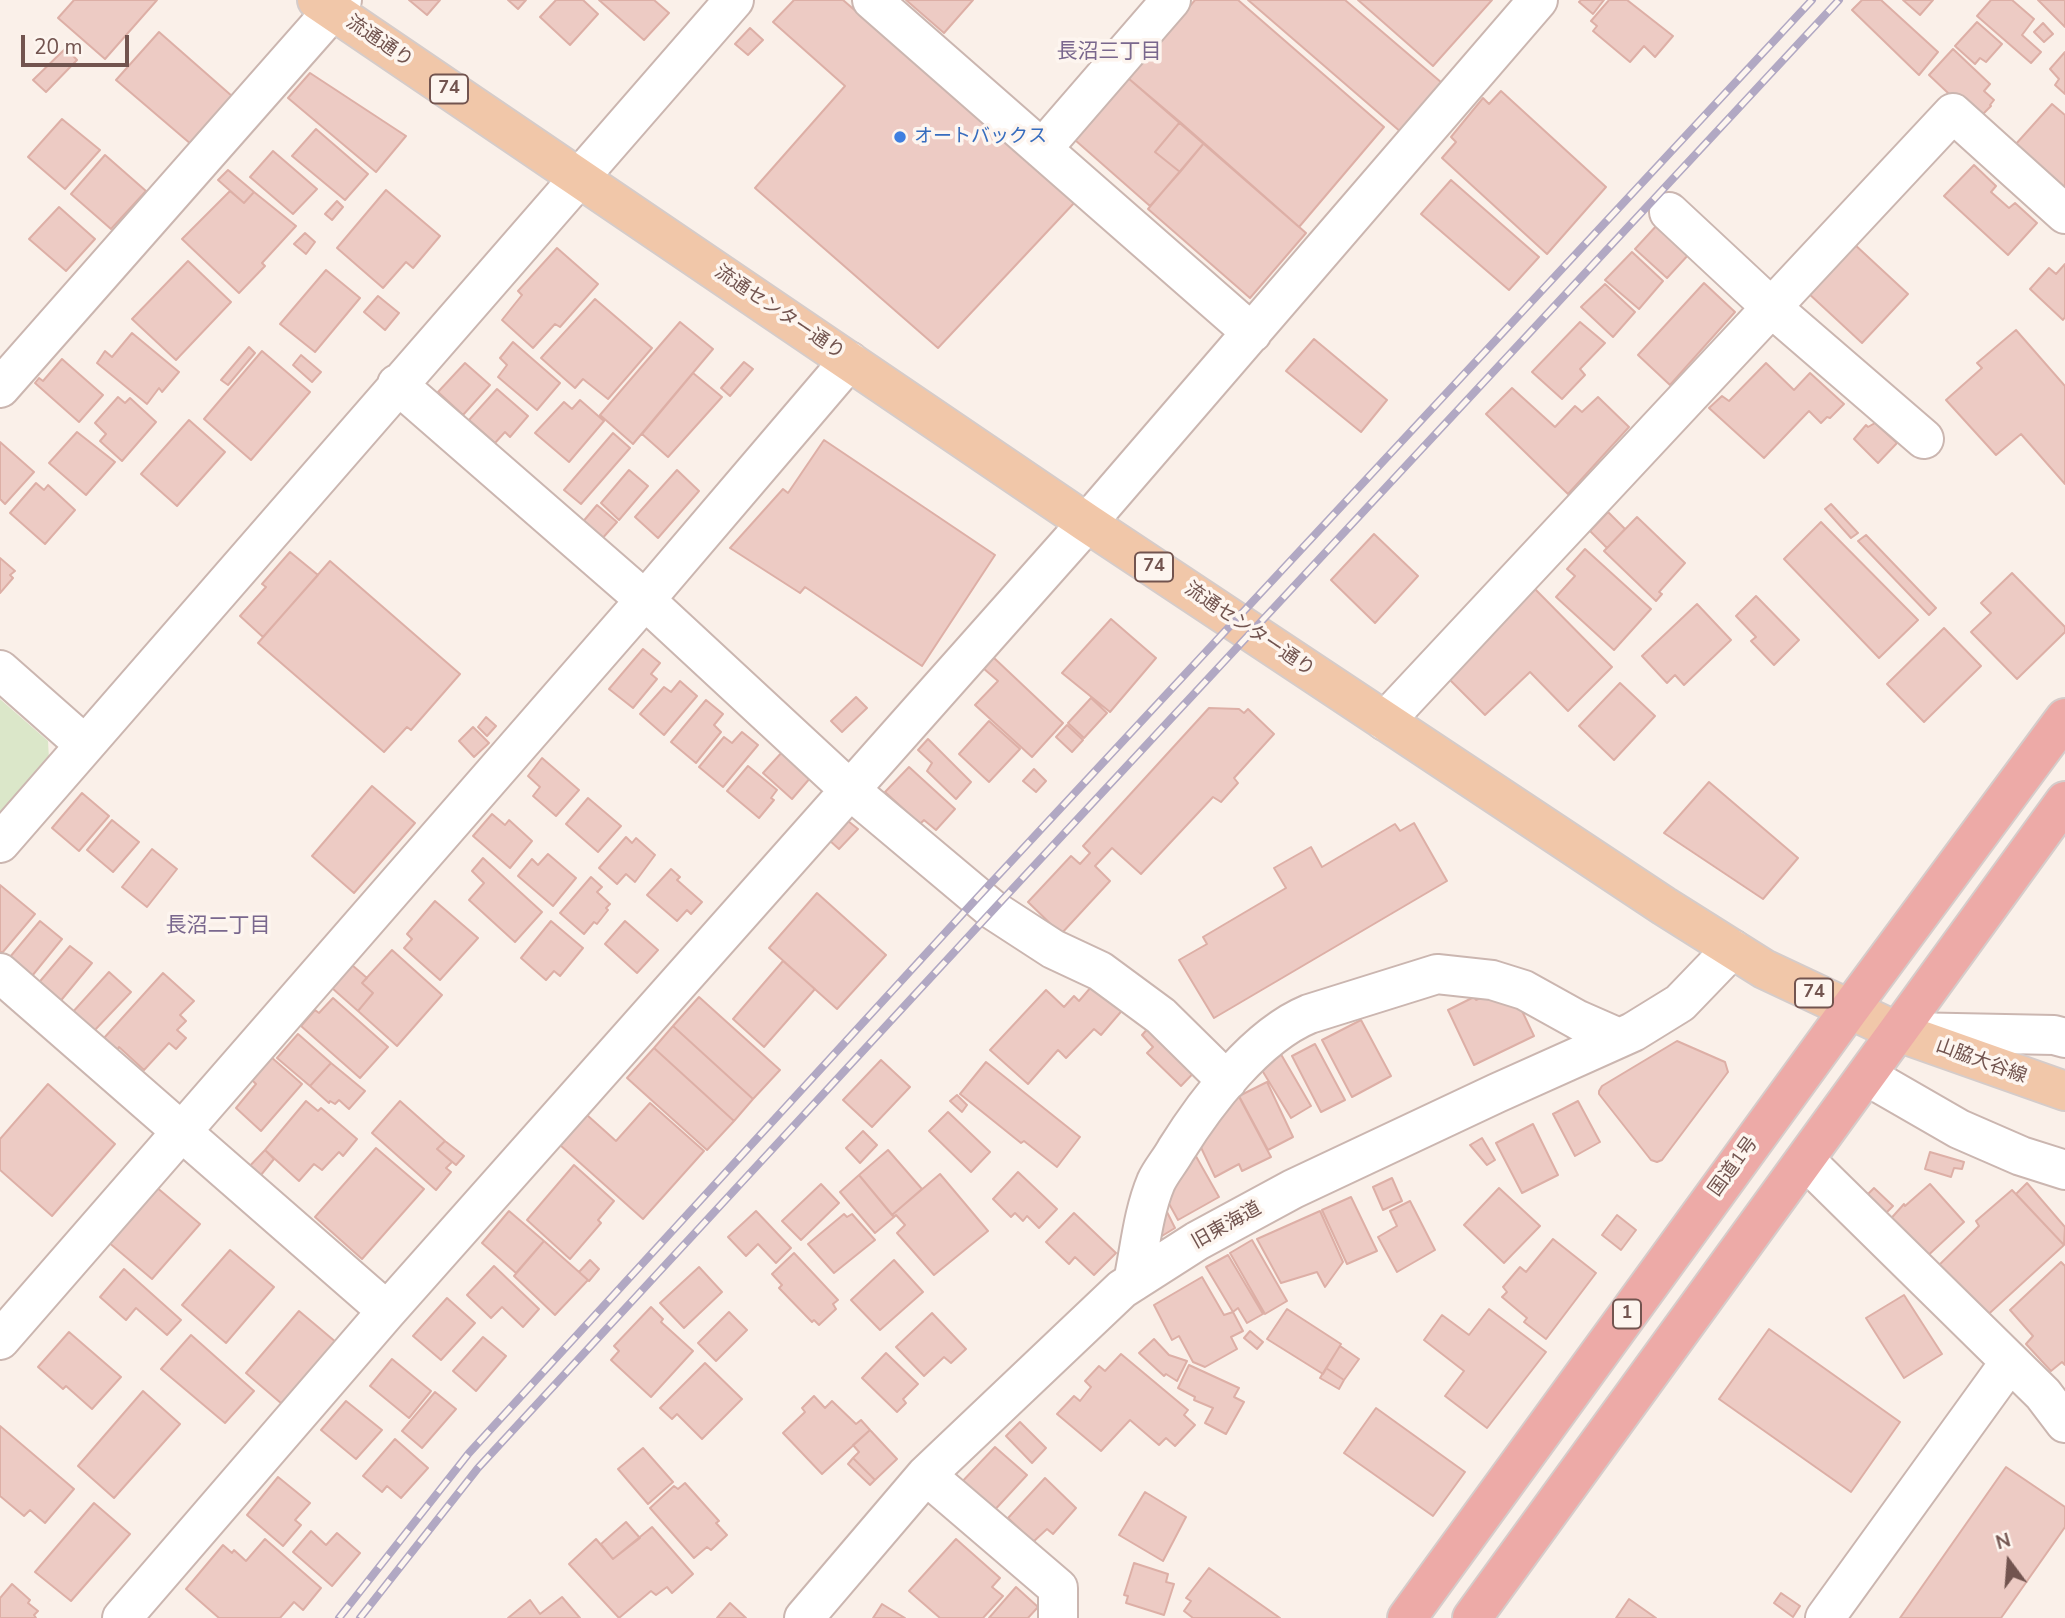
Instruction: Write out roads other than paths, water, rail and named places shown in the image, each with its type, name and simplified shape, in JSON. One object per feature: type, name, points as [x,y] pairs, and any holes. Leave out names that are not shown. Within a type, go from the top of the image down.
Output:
[{"type":"highway","name":"国道1号","points":[[1407,1618],[2065,718]]},
{"type":"highway","points":[[1472,1618],[2065,801]]},
{"type":"main road","name":"流通通り","points":[[331,4],[581,178]]},
{"type":"main road","name":"流通センター通り","points":[[581,178],[1087,523],[1732,949],[1764,969],[1898,1032]]},
{"type":"main road","name":"山脇大谷線","points":[[1898,1032],[2065,1091]]},
{"type":"street","points":[[0,843],[734,0]]},
{"type":"street","points":[[872,0],[1252,333]]},
{"type":"street","points":[[1042,149],[1171,0]]},
{"type":"street","points":[[122,1618],[387,1311],[1087,523],[1538,0]]},
{"type":"street","points":[[0,388],[331,4]]},
{"type":"street","points":[[1385,721],[1954,113],[2065,214]]},
{"type":"street","points":[[1669,212],[1771,307],[1924,439]]},
{"type":"street","points":[[0,1340],[645,600],[849,361]]},
{"type":"street","points":[[397,384],[645,600],[850,790],[993,910],[1053,949],[1100,971],[1161,1016],[1227,1080]]},
{"type":"street","points":[[0,670],[85,745]]},
{"type":"street","name":"旧東海道","points":[[804,1618],[926,1475],[1112,1298],[1133,1282],[1197,1241],[1293,1189],[1619,1038],[1680,1003],[1732,949]]},
{"type":"street","points":[[0,973],[387,1311]]},
{"type":"street","points":[[1133,1282],[1156,1182],[1196,1119],[1236,1069],[1289,1022],[1437,974],[1492,980],[1524,990],[1578,1020],[1619,1038]]},
{"type":"street","points":[[1898,1032],[2054,1035],[2065,1038]]},
{"type":"street","points":[[1867,1076],[1959,1129],[2021,1156],[2065,1170]]},
{"type":"street","points":[[1806,1161],[2043,1394],[2065,1423]]},
{"type":"street","points":[[1825,1618],[2010,1362]]},
{"type":"street","points":[[926,1475],[1058,1588],[1058,1618]]},
{"type":"railway","points":[[339,1618],[469,1453],[978,897],[1812,0]]},
{"type":"railway","points":[[360,1618],[478,1468],[1839,0]]},
{"type":"place","name":"オートバックス","points":[[900,137]]},
{"type":"district","name":"長沼三丁目","points":[[1109,53]]},
{"type":"district","name":"長沼二丁目","points":[[218,927]]}]
